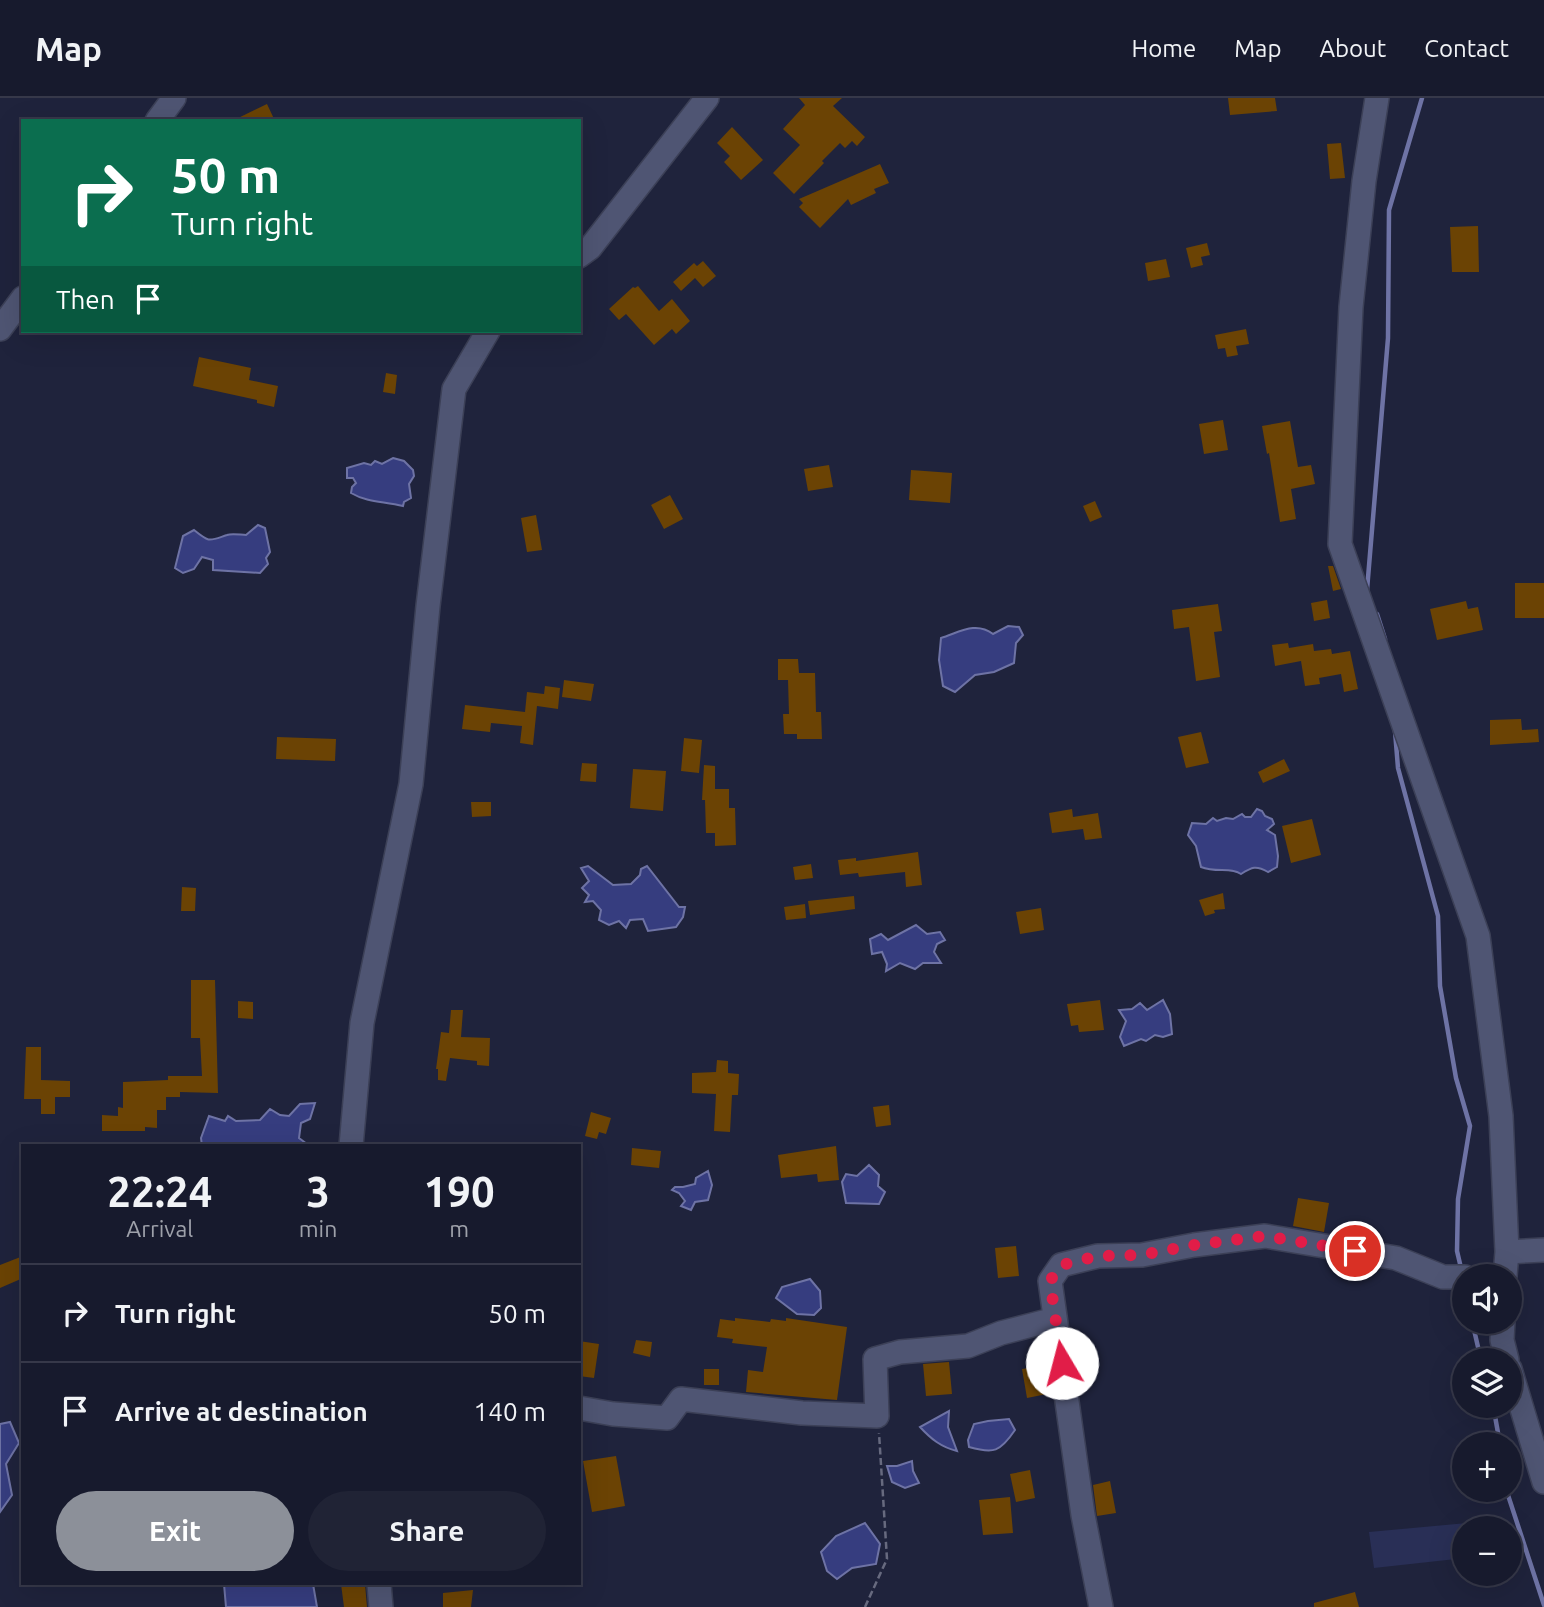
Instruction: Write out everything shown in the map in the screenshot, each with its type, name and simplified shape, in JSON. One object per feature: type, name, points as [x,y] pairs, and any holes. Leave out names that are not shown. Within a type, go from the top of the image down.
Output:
[{"type":"street","points":[[158,119],[174,98]]},
{"type":"street","points":[[581,255],[590,248],[708,98]]},
{"type":"street","points":[[1377,98],[1364,181],[1351,307],[1340,544],[1478,936],[1501,1116],[1506,1264]]},
{"type":"street","points":[[0,329],[21,302]]},
{"type":"street","points":[[351,1144],[362,1023],[411,784],[428,606],[454,389],[487,333]]},
{"type":"street","points":[[1101,1607],[1083,1515],[1050,1281],[1061,1265],[1098,1256],[1142,1255],[1265,1236],[1396,1258],[1443,1277],[1452,1277]]},
{"type":"street","points":[[1507,1252],[1544,1250]]},
{"type":"street","points":[[581,1408],[667,1418],[681,1399],[802,1413],[877,1416],[875,1359],[900,1352],[968,1346],[1001,1333],[1055,1319]]},
{"type":"street","points":[[1522,1409],[1544,1482]]},
{"type":"street","points":[[379,1585],[381,1607]]},
{"type":"path","points":[[865,1607],[887,1559],[877,1416]]},
{"type":"shaded area","points":[[393,458],[404,461],[413,470],[414,476],[409,484],[411,498],[404,502],[403,506],[370,500],[351,493],[356,483],[353,478],[347,478],[347,468],[364,463],[371,465],[375,461],[382,464]]},
{"type":"shaded area","points":[[258,525],[265,528],[270,552],[266,558],[268,564],[260,573],[213,570],[213,560],[202,557],[194,569],[183,573],[175,568],[183,536],[194,530],[207,539],[213,539],[229,534],[246,535]]},
{"type":"shaded area","points":[[1008,626],[1019,627],[1023,635],[1016,643],[1014,663],[994,672],[975,675],[955,692],[943,686],[939,660],[941,638],[974,628],[993,634]]},
{"type":"shaded area","points":[[1257,809],[1272,819],[1274,824],[1267,830],[1275,835],[1277,867],[1268,872],[1254,868],[1241,874],[1201,867],[1196,846],[1188,835],[1192,823],[1206,824],[1213,818],[1217,821],[1233,819],[1242,814],[1251,817]]},
{"type":"shaded area","points":[[588,866],[613,885],[631,884],[640,875],[641,869],[647,866],[679,907],[685,907],[683,917],[676,927],[648,931],[643,919],[630,920],[626,928],[619,921],[609,925],[599,920],[601,910],[593,901],[585,902],[589,895],[582,888],[589,881],[581,868]]},
{"type":"shaded area","points":[[916,925],[927,934],[940,932],[945,940],[937,944],[934,952],[941,963],[923,963],[915,969],[900,963],[886,971],[887,964],[882,952],[872,954],[870,939],[881,934],[888,940]]},
{"type":"shaded area","points":[[1163,1000],[1170,1014],[1172,1034],[1163,1037],[1155,1035],[1146,1041],[1141,1039],[1124,1046],[1120,1037],[1126,1021],[1119,1010],[1132,1009],[1140,1003],[1147,1010]]},
{"type":"shaded area","points":[[315,1103],[310,1119],[301,1123],[299,1138],[307,1144],[202,1144],[201,1138],[209,1116],[225,1121],[228,1116],[236,1121],[260,1120],[270,1109],[280,1115],[289,1116],[300,1104]]},
{"type":"shaded area","points":[[869,1165],[879,1175],[878,1186],[885,1192],[879,1204],[846,1203],[842,1182],[846,1174],[857,1176]]},
{"type":"shaded area","points":[[708,1171],[712,1185],[708,1200],[695,1202],[691,1210],[681,1206],[685,1201],[679,1193],[672,1190],[675,1187],[695,1184],[696,1178]]},
{"type":"shaded area","points":[[810,1279],[820,1291],[821,1308],[814,1315],[797,1314],[776,1298],[782,1287]]},
{"type":"shaded area","points":[[949,1411],[948,1427],[957,1451],[937,1442],[920,1427]]},
{"type":"shaded area","points":[[1009,1419],[1015,1430],[1000,1447],[985,1450],[969,1447],[968,1440],[974,1424]]},
{"type":"shaded area","points":[[10,1422],[19,1443],[6,1464],[12,1495],[0,1512],[0,1424]]},
{"type":"shaded area","points":[[912,1461],[919,1483],[905,1488],[892,1482],[887,1466]]},
{"type":"shaded area","points":[[865,1523],[880,1544],[876,1564],[852,1568],[837,1579],[827,1571],[821,1552],[836,1536]]},
{"type":"shaded area","points":[[1452,1524],[1452,1559],[1374,1568],[1369,1532]]},
{"type":"shaded area","points":[[224,1585],[313,1585],[317,1607],[226,1607]]},
{"type":"building","points":[[799,98],[842,98],[833,106],[865,137],[857,146],[852,141],[845,148],[840,143],[794,194],[773,173],[800,145],[783,129],[805,105]]},
{"type":"building","points":[[1228,98],[1275,98],[1277,111],[1230,115]]},
{"type":"building","points":[[267,104],[274,119],[236,119]]},
{"type":"building","points":[[732,127],[763,160],[741,180],[724,162],[730,156],[717,143]]},
{"type":"building","points":[[1341,143],[1345,178],[1330,179],[1327,144]]},
{"type":"building","points":[[880,164],[889,183],[874,189],[876,193],[851,205],[848,199],[820,228],[799,207],[803,203],[799,199]]},
{"type":"building","points":[[1478,226],[1479,272],[1452,272],[1450,227]]},
{"type":"building","points":[[1207,243],[1210,255],[1201,257],[1203,265],[1191,268],[1186,248]]},
{"type":"building","points":[[1166,259],[1170,277],[1148,281],[1145,263]]},
{"type":"building","points":[[703,261],[716,276],[703,287],[695,278],[681,291],[673,282],[694,263],[697,266]]},
{"type":"building","points":[[638,286],[659,311],[672,299],[690,321],[676,334],[672,329],[654,345],[626,314],[619,320],[609,309],[633,287]]},
{"type":"building","points":[[1246,329],[1249,344],[1236,346],[1238,355],[1227,357],[1225,348],[1218,349],[1215,335]]},
{"type":"building","points":[[199,357],[251,368],[249,380],[278,386],[274,407],[257,403],[257,400],[193,386]]},
{"type":"building","points":[[386,373],[397,375],[395,394],[383,392]]},
{"type":"building","points":[[1223,420],[1228,450],[1204,454],[1199,424]]},
{"type":"building","points":[[1290,421],[1298,467],[1311,465],[1315,484],[1291,489],[1296,519],[1280,522],[1262,426]]},
{"type":"building","points":[[829,465],[833,487],[808,491],[804,469]]},
{"type":"building","points":[[911,470],[952,473],[950,503],[909,500]]},
{"type":"building","points":[[670,495],[683,519],[664,529],[651,505]]},
{"type":"building","points":[[1095,501],[1102,517],[1090,522],[1083,506]]},
{"type":"building","points":[[536,515],[542,550],[527,552],[521,518]]},
{"type":"building","points":[[1328,566],[1333,566],[1341,589],[1333,591]]},
{"type":"building","points":[[1515,583],[1544,583],[1544,618],[1515,618]]},
{"type":"building","points":[[1327,600],[1330,618],[1314,621],[1311,603]]},
{"type":"building","points":[[1466,601],[1468,609],[1478,607],[1483,630],[1437,640],[1430,609]]},
{"type":"building","points":[[1218,604],[1222,631],[1214,632],[1220,677],[1196,681],[1189,627],[1174,629],[1172,610]]},
{"type":"building","points":[[1288,643],[1289,648],[1313,644],[1314,651],[1331,649],[1332,654],[1350,651],[1358,689],[1344,692],[1341,674],[1319,678],[1320,684],[1305,686],[1301,661],[1275,666],[1272,645]]},
{"type":"building","points":[[778,659],[798,659],[799,673],[815,673],[816,712],[821,712],[822,739],[797,739],[797,734],[784,734],[783,714],[789,714],[788,680],[778,680]]},
{"type":"building","points":[[564,680],[594,684],[591,701],[562,697]]},
{"type":"building","points":[[545,686],[560,688],[558,709],[537,706],[533,745],[520,743],[522,726],[491,723],[490,732],[462,729],[465,705],[525,712],[527,692],[544,694]]},
{"type":"building","points":[[1521,719],[1522,730],[1538,729],[1539,742],[1490,745],[1490,720]]},
{"type":"building","points":[[1201,732],[1209,763],[1186,768],[1178,737]]},
{"type":"building","points":[[277,737],[336,739],[335,761],[276,759]]},
{"type":"building","points":[[684,738],[702,740],[699,773],[681,771]]},
{"type":"building","points":[[1284,759],[1290,771],[1263,783],[1258,772]]},
{"type":"building","points":[[582,763],[597,764],[596,782],[580,781]]},
{"type":"building","points":[[704,765],[715,766],[715,789],[729,789],[729,808],[735,808],[736,845],[715,846],[715,833],[706,833],[705,800],[702,800]]},
{"type":"building","points":[[633,769],[666,771],[663,811],[630,808]]},
{"type":"building","points":[[471,802],[491,802],[491,816],[472,817]]},
{"type":"building","points":[[1072,809],[1073,817],[1098,813],[1102,838],[1085,840],[1083,829],[1052,833],[1049,813]]},
{"type":"building","points":[[1312,819],[1321,855],[1291,863],[1282,826]]},
{"type":"building","points":[[918,852],[922,885],[906,887],[905,872],[859,877],[858,873],[840,875],[838,860],[856,858],[856,861]]},
{"type":"building","points":[[811,864],[813,878],[795,880],[793,867]]},
{"type":"building","points":[[182,887],[196,888],[195,911],[181,911]]},
{"type":"building","points":[[1223,893],[1225,909],[1214,910],[1215,913],[1205,916],[1199,900]]},
{"type":"building","points":[[854,896],[855,909],[810,915],[808,901]]},
{"type":"building","points":[[805,904],[806,918],[786,920],[784,907]]},
{"type":"building","points":[[1041,908],[1044,930],[1020,934],[1016,912]]},
{"type":"building","points":[[191,980],[215,980],[218,1093],[180,1092],[180,1097],[166,1097],[166,1110],[157,1110],[157,1128],[145,1127],[145,1131],[102,1131],[102,1115],[118,1116],[118,1107],[123,1108],[123,1082],[168,1080],[168,1076],[202,1076],[200,1038],[191,1038]]},
{"type":"building","points":[[1100,1000],[1104,1030],[1079,1032],[1078,1025],[1071,1026],[1067,1004]]},
{"type":"building","points":[[238,1001],[253,1002],[253,1019],[238,1018]]},
{"type":"building","points":[[451,1010],[463,1010],[461,1037],[490,1038],[489,1066],[477,1065],[477,1061],[450,1058],[446,1081],[438,1080],[436,1069],[441,1032],[449,1033]]},
{"type":"building","points":[[26,1047],[41,1047],[41,1080],[70,1081],[70,1097],[55,1097],[55,1114],[41,1114],[41,1099],[24,1099]]},
{"type":"building","points":[[717,1060],[728,1061],[728,1073],[739,1074],[738,1095],[732,1095],[730,1132],[714,1131],[716,1094],[692,1093],[692,1073],[716,1072]]},
{"type":"building","points":[[889,1105],[891,1125],[876,1127],[873,1107]]},
{"type":"building","points":[[591,1112],[611,1118],[606,1134],[599,1132],[597,1139],[585,1136]]},
{"type":"building","points":[[836,1146],[839,1180],[818,1182],[817,1174],[781,1178],[778,1155]]},
{"type":"building","points":[[632,1148],[661,1151],[659,1168],[631,1165]]},
{"type":"building","points":[[1298,1198],[1329,1203],[1324,1232],[1293,1226]]},
{"type":"building","points":[[1016,1246],[1019,1276],[998,1278],[995,1248]]},
{"type":"building","points":[[21,1257],[21,1279],[0,1288],[0,1265]]},
{"type":"building","points":[[735,1318],[770,1322],[771,1319],[786,1321],[786,1318],[847,1327],[837,1400],[746,1392],[748,1370],[763,1372],[767,1347],[732,1343],[733,1339],[717,1337],[720,1319],[735,1321]]},
{"type":"building","points":[[636,1340],[652,1342],[650,1357],[633,1353]]},
{"type":"building","points":[[581,1341],[599,1344],[594,1378],[581,1376]]},
{"type":"building","points":[[949,1362],[952,1394],[926,1396],[923,1364]]},
{"type":"building","points":[[1048,1365],[1052,1393],[1027,1398],[1022,1369]]},
{"type":"building","points":[[704,1369],[719,1369],[719,1385],[704,1385]]},
{"type":"building","points":[[616,1456],[625,1506],[592,1512],[583,1461]]},
{"type":"building","points":[[1030,1470],[1035,1498],[1016,1502],[1010,1474]]},
{"type":"building","points":[[1110,1481],[1116,1513],[1097,1516],[1093,1485]]},
{"type":"building","points":[[1010,1497],[1013,1533],[983,1535],[979,1500]]},
{"type":"building","points":[[341,1585],[365,1585],[367,1607],[344,1607]]},
{"type":"building","points":[[473,1590],[471,1607],[443,1607],[443,1593]]},
{"type":"building","points":[[1355,1592],[1359,1607],[1314,1607],[1314,1603]]},
{"type":"waterway","points":[[1367,590],[1388,338],[1389,210],[1422,98]]},
{"type":"waterway","points":[[1377,614],[1385,639]]},
{"type":"waterway","points":[[1395,731],[1398,768],[1438,916],[1440,986],[1456,1078],[1470,1126],[1458,1199],[1457,1251],[1460,1264]]},
{"type":"waterway","points":[[1475,1334],[1478,1348]]},
{"type":"waterway","points":[[1495,1418],[1498,1432]]},
{"type":"waterway","points":[[1510,1502],[1544,1605]]},
{"type":"route","points":[[1062,1363],[1050,1281],[1061,1265],[1098,1256],[1142,1255],[1265,1236],[1355,1251]]}]
